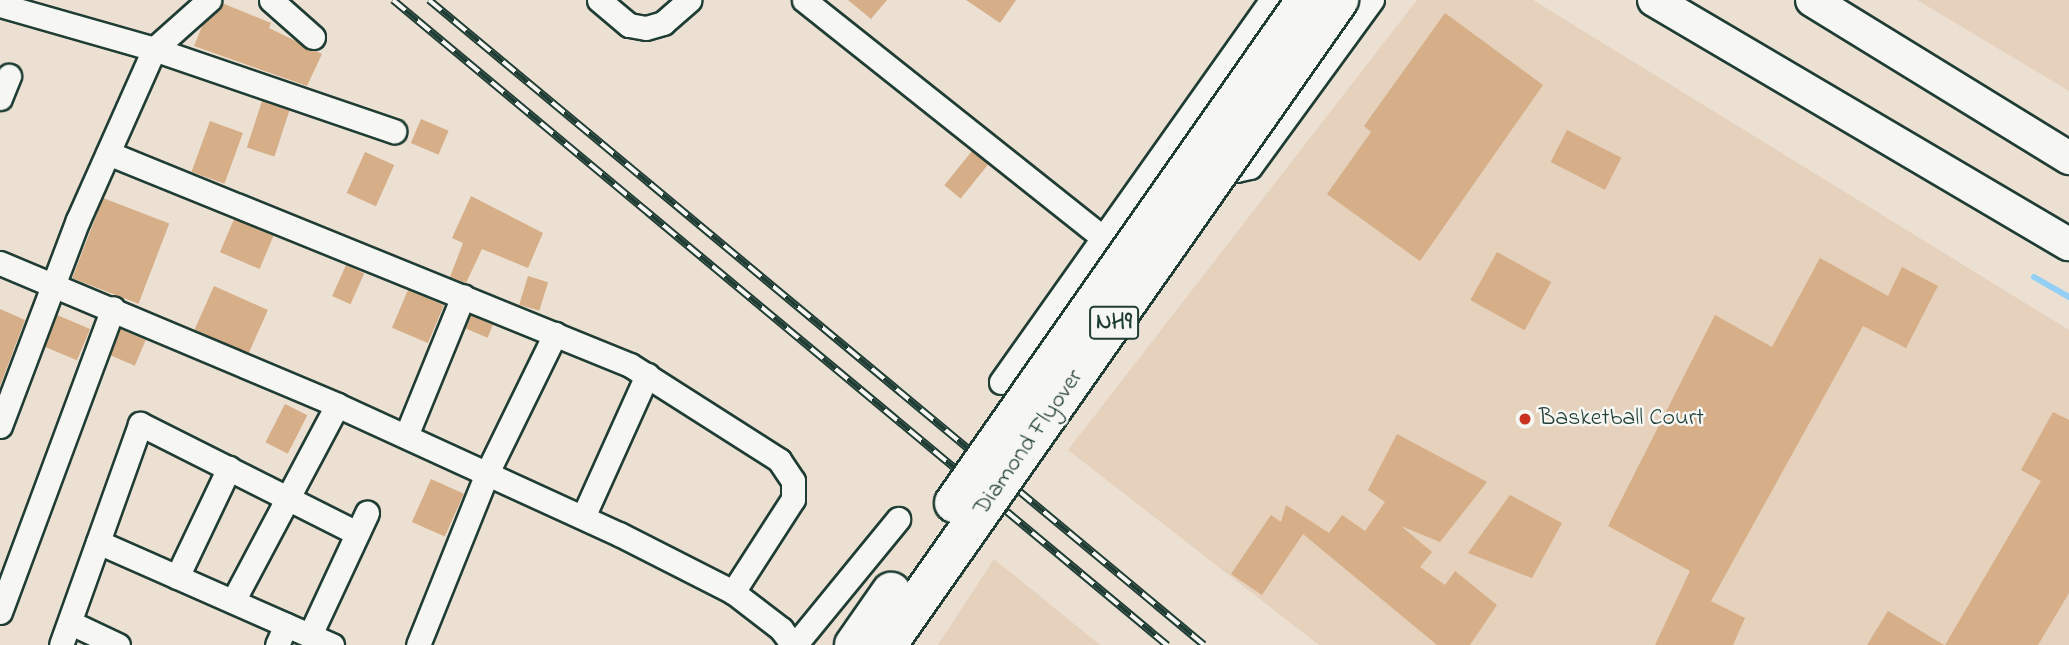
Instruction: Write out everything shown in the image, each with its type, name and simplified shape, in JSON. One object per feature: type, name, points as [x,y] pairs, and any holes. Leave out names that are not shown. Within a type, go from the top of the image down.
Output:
[{"type":"highway","name":"Diamond Flyover","points":[[854,645],[1306,0]]},
{"type":"highway","name":"Diamond Flyover","points":[[887,645],[1339,0]]},
{"type":"street","points":[[0,426],[54,283],[154,49],[209,0]]},
{"type":"street","points":[[271,0],[313,37]]},
{"type":"street","points":[[599,0],[629,26],[646,28],[663,23],[689,0]]},
{"type":"street","points":[[804,0],[1102,237]]},
{"type":"street","points":[[1001,382],[1271,0]]},
{"type":"street","points":[[1180,129],[1236,170],[1250,167],[1372,0]]},
{"type":"street","points":[[1654,0],[2069,244]]},
{"type":"street","points":[[1812,0],[2069,158]]},
{"type":"street","points":[[0,5],[26,6],[394,131]]},
{"type":"street","points":[[0,98],[9,76]]},
{"type":"street","points":[[108,153],[463,296],[647,375],[779,460],[793,481],[793,499],[733,592]]},
{"type":"street","points":[[0,263],[54,283],[337,405],[583,517],[733,592],[781,629],[794,645],[898,519]]},
{"type":"street","points":[[406,436],[463,296]]},
{"type":"street","points":[[0,612],[113,308]]},
{"type":"street","points":[[418,645],[487,473],[555,334]]},
{"type":"street","points":[[583,517],[647,375]]},
{"type":"street","points":[[233,601],[337,405]]},
{"type":"street","points":[[61,645],[141,424],[289,498],[362,523],[310,635]]},
{"type":"street","points":[[177,577],[229,468]]},
{"type":"street","points":[[98,542],[233,601],[281,635],[310,635],[332,645]]},
{"type":"street","points":[[71,623],[118,645]]},
{"type":"shaded area","points":[[1417,0],[1533,0],[2069,330],[2069,645],[1319,645],[1068,450]]},
{"type":"shaded area","points":[[1917,0],[2069,0],[2069,91]]},
{"type":"shaded area","points":[[994,559],[1100,645],[938,645]]},
{"type":"building","points":[[848,0],[887,0],[871,19]]},
{"type":"building","points":[[966,0],[1016,0],[1000,23]]},
{"type":"building","points":[[222,3],[271,23],[269,28],[322,54],[307,86],[194,46],[203,24]]},
{"type":"building","points":[[1445,13],[1543,85],[1420,261],[1327,194],[1371,132],[1364,126]]},
{"type":"building","points":[[262,101],[290,110],[274,157],[247,148]]},
{"type":"building","points":[[421,119],[449,131],[438,155],[411,143]]},
{"type":"building","points":[[210,121],[243,133],[224,184],[192,172]]},
{"type":"building","points":[[1567,130],[1621,158],[1605,190],[1551,162]]},
{"type":"building","points":[[972,151],[988,164],[961,198],[944,185]]},
{"type":"building","points":[[365,152],[394,165],[376,206],[347,193]]},
{"type":"building","points":[[471,196],[543,233],[528,268],[482,249],[466,283],[450,277],[463,243],[452,238]]},
{"type":"building","points":[[103,198],[169,223],[138,304],[72,278]]},
{"type":"building","points":[[234,219],[274,236],[260,269],[220,252]]},
{"type":"building","points":[[1497,252],[1551,282],[1525,330],[1470,300]]},
{"type":"building","points":[[1820,258],[1888,296],[1902,267],[1938,286],[1906,348],[1863,326],[1711,601],[1745,618],[1733,645],[1655,645],[1690,571],[1608,526],[1715,315],[1772,347]]},
{"type":"building","points":[[346,265],[364,273],[350,304],[332,296]]},
{"type":"building","points":[[528,276],[548,282],[539,311],[519,305]]},
{"type":"building","points":[[214,286],[268,310],[248,354],[194,330]]},
{"type":"building","points":[[408,290],[444,305],[428,343],[392,328]]},
{"type":"building","points":[[0,309],[25,320],[0,386]]},
{"type":"building","points":[[57,315],[90,329],[77,360],[44,346]]},
{"type":"building","points":[[470,315],[493,325],[488,338],[465,328]]},
{"type":"building","points":[[120,329],[146,340],[135,366],[109,355]]},
{"type":"building","points":[[285,404],[307,415],[288,454],[265,442]]},
{"type":"building","points":[[2053,412],[2069,420],[2069,593],[2038,645],[1945,645],[2041,481],[2021,470]]},
{"type":"building","points":[[1397,434],[1487,482],[1440,542],[1401,526],[1432,552],[1420,567],[1445,585],[1455,571],[1497,605],[1470,645],[1437,645],[1303,534],[1262,595],[1231,574],[1271,515],[1281,522],[1286,505],[1329,533],[1342,515],[1365,531],[1385,502],[1368,490]]},
{"type":"building","points":[[431,479],[464,494],[445,537],[412,522]]},
{"type":"building","points":[[1510,495],[1562,523],[1532,578],[1468,553]]},
{"type":"building","points":[[1888,611],[1944,645],[1867,645]]},
{"type":"waterway","points":[[2034,277],[2069,297]]},
{"type":"railway","points":[[393,0],[1167,645]]},
{"type":"railway","points":[[429,0],[1204,645]]},
{"type":"place","name":"Basketball Court","points":[[1525,419]]}]
